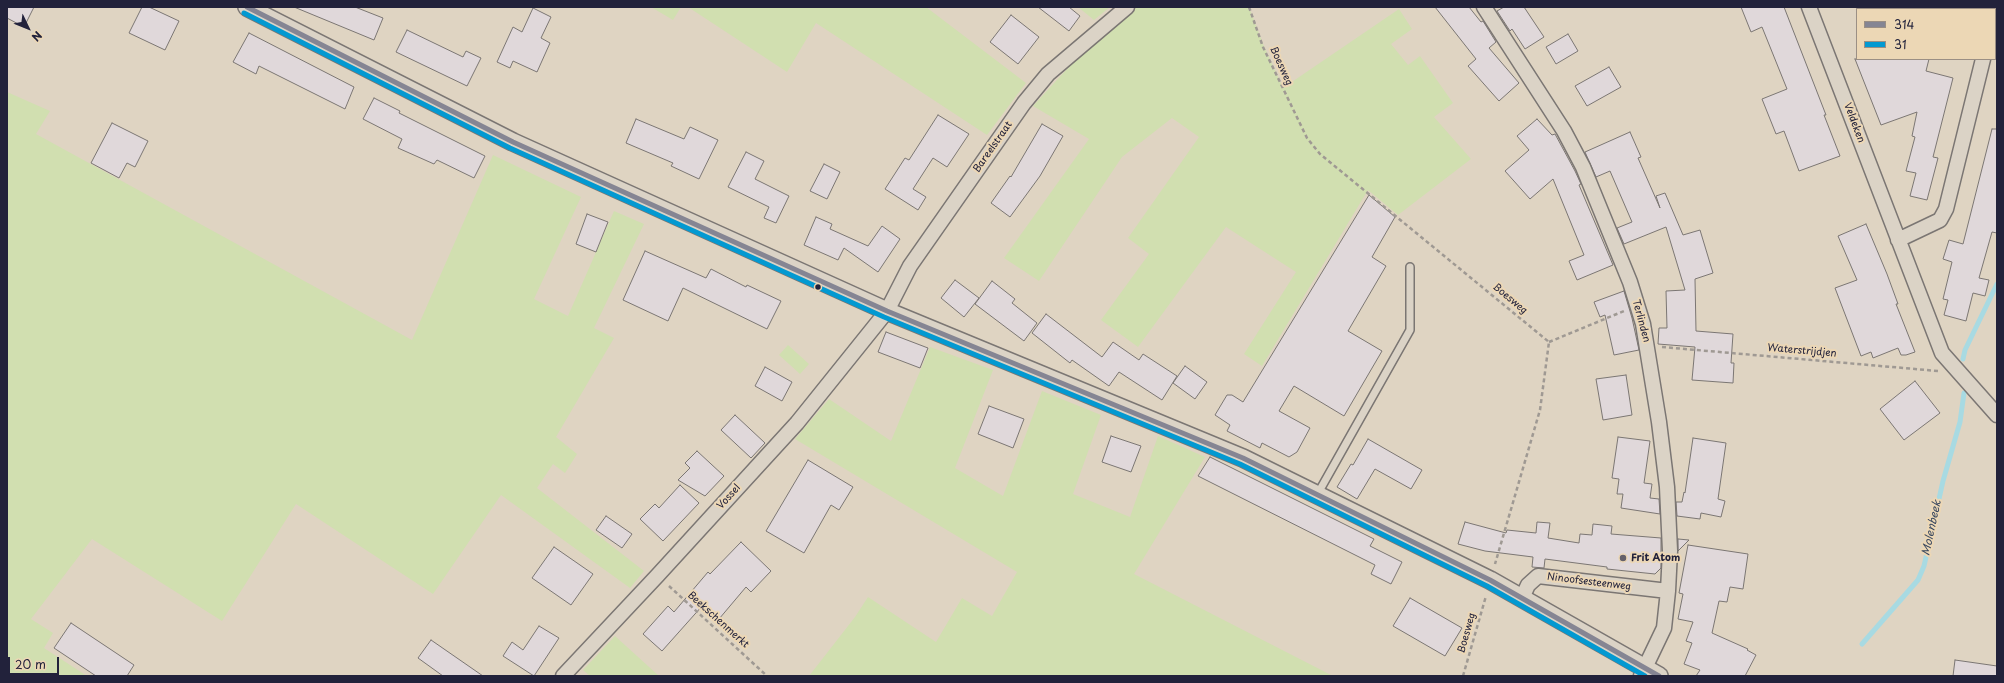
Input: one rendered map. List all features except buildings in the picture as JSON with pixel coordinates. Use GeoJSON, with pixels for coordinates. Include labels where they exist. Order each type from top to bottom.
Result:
{"type":"FeatureCollection","features":[{"type":"Feature","properties":{"kind":"street"},"geometry":{"type":"LineString","coordinates":[[247,7],[513,142],[887,311],[1244,458],[1490,580],[1648,673]]}},
{"type":"Feature","properties":{"kind":"street","name":"Bareelstraat"},"geometry":{"type":"LineString","coordinates":[[887,311],[910,266],[1024,103],[1048,74],[1127,7]]}},
{"type":"Feature","properties":{"kind":"street","name":"Terlinden"},"geometry":{"type":"LineString","coordinates":[[1484,7],[1564,131],[1583,168],[1630,282],[1648,345],[1667,487],[1670,551],[1664,628],[1648,673]]}},
{"type":"Feature","properties":{"kind":"street","name":"Veldeken"},"geometry":{"type":"LineString","coordinates":[[1809,7],[1942,353],[1997,415]]}},
{"type":"Feature","properties":{"kind":"street"},"geometry":{"type":"LineString","coordinates":[[1898,240],[1940,220],[1946,209],[1983,60]]}},
{"type":"Feature","properties":{"kind":"street","name":"Vossel"},"geometry":{"type":"LineString","coordinates":[[563,676],[658,576],[797,423],[887,311]]}},
{"type":"Feature","properties":{"kind":"street","name":"Ninoofsesteenweg"},"geometry":{"type":"LineString","coordinates":[[1522,598],[1528,585],[1538,576],[1668,591]]}},
{"type":"Feature","properties":{"kind":"lane"},"geometry":{"type":"LineString","coordinates":[[1317,495],[1410,330],[1410,268]]}},
{"type":"Feature","properties":{"kind":"path","name":"Boesweg"},"geometry":{"type":"LineString","coordinates":[[1249,7],[1266,53],[1307,138],[1320,154],[1549,342],[1540,410],[1463,676]]}},
{"type":"Feature","properties":{"kind":"path"},"geometry":{"type":"LineString","coordinates":[[1549,342],[1638,306]]}},
{"type":"Feature","properties":{"kind":"path","name":"Waterstrijdjen"},"geometry":{"type":"LineString","coordinates":[[1648,345],[1944,372],[1952,365]]}},
{"type":"Feature","properties":{"kind":"path","name":"Beekschenmerkt"},"geometry":{"type":"LineString","coordinates":[[658,576],[767,676]]}},
{"type":"Feature","properties":{"kind":"green space"},"geometry":{"type":"Polygon","coordinates":[[[651,7],[681,7],[673,20],[651,7]]]}},
{"type":"Feature","properties":{"kind":"green space"},"geometry":{"type":"Polygon","coordinates":[[[688,7],[926,7],[1026,83],[987,135],[816,23],[787,72],[688,7]]]}},
{"type":"Feature","properties":{"kind":"green space"},"geometry":{"type":"Polygon","coordinates":[[[1078,7],[1110,7],[1094,20],[1078,7]]]}},
{"type":"Feature","properties":{"kind":"green space"},"geometry":{"type":"Polygon","coordinates":[[[1135,7],[1249,7],[1263,44],[1283,88],[1399,9],[1412,29],[1391,44],[1408,65],[1420,56],[1453,103],[1434,117],[1471,159],[1398,215],[1368,190],[1262,366],[1244,354],[1296,272],[1226,227],[1138,347],[1101,320],[1149,254],[1128,238],[1199,137],[1172,118],[1122,157],[1039,281],[1004,258],[1089,139],[1033,106],[1078,57],[1135,7]]]}},
{"type":"Feature","properties":{"kind":"green space"},"geometry":{"type":"Polygon","coordinates":[[[7,92],[50,111],[36,134],[412,340],[493,155],[581,197],[534,299],[568,316],[614,211],[644,224],[594,328],[614,338],[556,437],[577,454],[565,473],[553,464],[537,488],[644,571],[630,588],[501,495],[433,594],[296,504],[222,621],[92,539],[31,619],[53,633],[44,648],[87,676],[7,676],[7,92]]]}},
{"type":"Feature","properties":{"kind":"green space"},"geometry":{"type":"Polygon","coordinates":[[[788,345],[809,364],[800,374],[779,355],[788,345]]]}},
{"type":"Feature","properties":{"kind":"green space"},"geometry":{"type":"Polygon","coordinates":[[[930,347],[993,370],[955,468],[1003,496],[1042,391],[1101,415],[1073,494],[1130,517],[1158,436],[1205,457],[1134,574],[1333,676],[809,676],[855,617],[868,597],[936,642],[962,598],[992,616],[1017,572],[795,439],[829,399],[891,441],[930,347]]]}},
{"type":"Feature","properties":{"kind":"green space"},"geometry":{"type":"Polygon","coordinates":[[[615,636],[659,676],[590,676],[583,670],[615,636]]]}},
{"type":"Feature","properties":{"kind":"waterway","name":"Molenbeek"},"geometry":{"type":"LineString","coordinates":[[1963,359],[1965,350],[1997,284]]}},
{"type":"Feature","properties":{"kind":"waterway","name":"Molenbeek"},"geometry":{"type":"LineString","coordinates":[[1862,644],[1918,580],[1924,566],[1943,481],[1960,422],[1964,393]]}},
{"type":"Feature","properties":{"kind":"transit line","name":"314"},"geometry":{"type":"LineString","coordinates":[[247,7],[513,142],[887,311],[1243,458],[1490,580],[1659,676]]}},
{"type":"Feature","properties":{"kind":"transit line","name":"31"},"geometry":{"type":"LineString","coordinates":[[244,13],[510,148],[884,317],[1240,464],[1487,586],[1645,676]]}},
{"type":"Feature","properties":{"kind":"place","name":"Frit Atom"},"geometry":{"type":"Point","coordinates":[1623,558]}}]}
